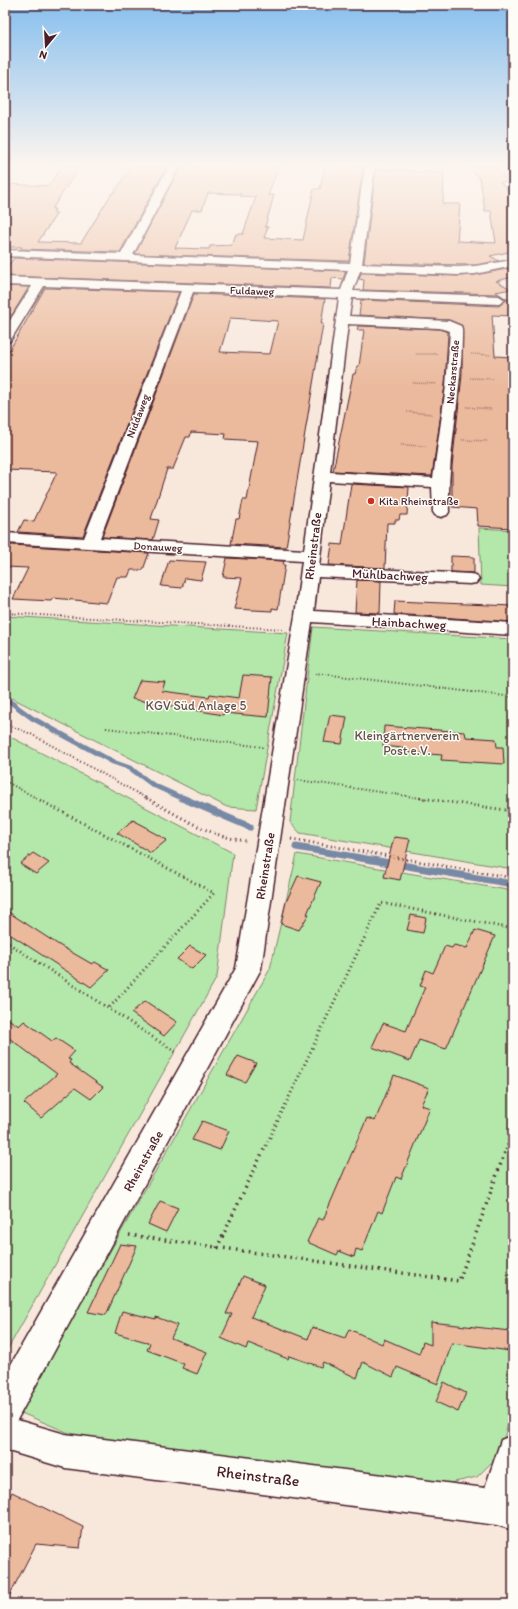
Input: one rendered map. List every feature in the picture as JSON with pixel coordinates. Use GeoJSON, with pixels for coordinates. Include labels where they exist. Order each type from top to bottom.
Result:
{"type":"FeatureCollection","features":[{"type":"Feature","properties":{"kind":"street"},"geometry":{"type":"LineString","coordinates":[[125,258],[134,241]]}},
{"type":"Feature","properties":{"kind":"street","name":"Rheinstraße"},"geometry":{"type":"LineString","coordinates":[[5,1408],[104,1232],[248,969],[303,624],[342,320],[346,295],[357,261],[360,241]]}},
{"type":"Feature","properties":{"kind":"street"},"geometry":{"type":"LineString","coordinates":[[5,253],[464,271],[513,263]]}},
{"type":"Feature","properties":{"kind":"street","name":"Fuldaweg"},"geometry":{"type":"LineString","coordinates":[[5,281],[499,300]]}},
{"type":"Feature","properties":{"kind":"street"},"geometry":{"type":"LineString","coordinates":[[5,338],[40,283]]}},
{"type":"Feature","properties":{"kind":"street","name":"Niddaweg"},"geometry":{"type":"LineString","coordinates":[[90,543],[188,289]]}},
{"type":"Feature","properties":{"kind":"street","name":"Neckarstraße"},"geometry":{"type":"LineString","coordinates":[[342,320],[449,325],[456,329],[457,355],[440,483],[440,512]]}},
{"type":"Feature","properties":{"kind":"street"},"geometry":{"type":"LineString","coordinates":[[322,476],[440,483]]}},
{"type":"Feature","properties":{"kind":"street","name":"Donauweg"},"geometry":{"type":"LineString","coordinates":[[5,538],[90,543],[311,564]]}},
{"type":"Feature","properties":{"kind":"street","name":"Mühlbachweg"},"geometry":{"type":"LineString","coordinates":[[311,564],[470,579]]}},
{"type":"Feature","properties":{"kind":"street","name":"Hainbachweg"},"geometry":{"type":"LineString","coordinates":[[303,624],[513,629]]}},
{"type":"Feature","properties":{"kind":"street","name":"Rheinstraße"},"geometry":{"type":"LineString","coordinates":[[5,1433],[65,1451],[505,1509]]}},
{"type":"Feature","properties":{"kind":"street"},"geometry":{"type":"LineString","coordinates":[[505,1509],[513,1452]]}},
{"type":"Feature","properties":{"kind":"path"},"geometry":{"type":"LineString","coordinates":[[413,382],[494,379]]}},
{"type":"Feature","properties":{"kind":"path"},"geometry":{"type":"LineString","coordinates":[[408,412],[491,409]]}},
{"type":"Feature","properties":{"kind":"path"},"geometry":{"type":"LineString","coordinates":[[401,445],[488,441]]}},
{"type":"Feature","properties":{"kind":"path"},"geometry":{"type":"LineString","coordinates":[[5,613],[303,624]]}},
{"type":"Feature","properties":{"kind":"path"},"geometry":{"type":"LineString","coordinates":[[295,671],[513,697]]}},
{"type":"Feature","properties":{"kind":"path"},"geometry":{"type":"LineString","coordinates":[[5,724],[31,734],[217,835],[234,840],[248,841],[270,838],[299,840],[513,878]]}},
{"type":"Feature","properties":{"kind":"path"},"geometry":{"type":"LineString","coordinates":[[106,728],[283,749]]}},
{"type":"Feature","properties":{"kind":"path"},"geometry":{"type":"LineString","coordinates":[[279,777],[513,811]]}},
{"type":"Feature","properties":{"kind":"path"},"geometry":{"type":"LineString","coordinates":[[5,781],[214,893],[109,1008]]}},
{"type":"Feature","properties":{"kind":"path"},"geometry":{"type":"LineString","coordinates":[[217,1248],[381,903],[513,929]]}},
{"type":"Feature","properties":{"kind":"path"},"geometry":{"type":"LineString","coordinates":[[5,942],[195,1065]]}},
{"type":"Feature","properties":{"kind":"path"},"geometry":{"type":"LineString","coordinates":[[104,1232],[459,1281],[513,1130]]}},
{"type":"Feature","properties":{"kind":"green space"},"geometry":{"type":"Polygon","coordinates":[[[479,528],[513,530],[513,587],[481,585],[479,528]]]}},
{"type":"Feature","properties":{"kind":"green space","name":"KGV Süd Anlage 5"},"geometry":{"type":"Polygon","coordinates":[[[5,616],[288,633],[256,809],[227,807],[8,696],[5,683],[5,616]]]}},
{"type":"Feature","properties":{"kind":"green space","name":"Kleingärtnerverein Post e.V."},"geometry":{"type":"Polygon","coordinates":[[[313,627],[513,639],[513,869],[300,833],[290,822],[313,627]]]}},
{"type":"Feature","properties":{"kind":"green space"},"geometry":{"type":"Polygon","coordinates":[[[5,734],[233,853],[217,977],[5,1354],[5,734]]]}},
{"type":"Feature","properties":{"kind":"green space"},"geometry":{"type":"Polygon","coordinates":[[[297,854],[513,891],[513,1408],[499,1455],[477,1477],[446,1484],[88,1441],[19,1412],[270,969],[297,854]]]}},
{"type":"Feature","properties":{"kind":"building"},"geometry":{"type":"Polygon","coordinates":[[[5,241],[81,243],[82,241],[126,241],[120,252],[21,249],[22,247],[5,247],[5,241]]]}},
{"type":"Feature","properties":{"kind":"building"},"geometry":{"type":"Polygon","coordinates":[[[142,241],[178,241],[175,248],[209,249],[210,246],[232,245],[233,241],[352,241],[349,261],[135,254],[142,241]]]}},
{"type":"Feature","properties":{"kind":"building"},"geometry":{"type":"Polygon","coordinates":[[[367,241],[459,241],[496,243],[496,241],[513,241],[513,251],[490,256],[499,261],[475,265],[364,263],[367,241]]]}},
{"type":"Feature","properties":{"kind":"building"},"geometry":{"type":"Polygon","coordinates":[[[14,258],[346,271],[343,279],[332,278],[331,288],[5,276],[5,270],[14,258]]]}},
{"type":"Feature","properties":{"kind":"building"},"geometry":{"type":"Polygon","coordinates":[[[512,268],[513,277],[496,281],[511,289],[496,292],[513,303],[513,316],[492,315],[495,356],[511,357],[513,359],[513,528],[478,526],[477,509],[452,507],[452,466],[462,375],[462,326],[449,320],[359,315],[361,300],[499,306],[506,300],[499,294],[363,290],[364,280],[359,279],[361,273],[458,276],[475,275],[512,268]]]}},
{"type":"Feature","properties":{"kind":"building"},"geometry":{"type":"Polygon","coordinates":[[[5,286],[29,287],[12,315],[5,314],[5,286]]]}},
{"type":"Feature","properties":{"kind":"building"},"geometry":{"type":"Polygon","coordinates":[[[45,288],[179,292],[83,536],[18,532],[24,520],[34,521],[57,472],[5,470],[5,358],[45,288]]]}},
{"type":"Feature","properties":{"kind":"building"},"geometry":{"type":"Polygon","coordinates":[[[194,294],[325,299],[321,324],[323,324],[286,547],[231,544],[236,519],[239,519],[243,500],[247,500],[258,441],[225,439],[226,434],[191,432],[190,437],[186,437],[173,469],[167,469],[151,519],[159,520],[153,540],[102,537],[194,294]],[[230,318],[220,352],[270,354],[278,321],[230,318]]]}},
{"type":"Feature","properties":{"kind":"building"},"geometry":{"type":"Polygon","coordinates":[[[358,326],[439,329],[448,332],[445,386],[432,476],[333,471],[353,374],[355,374],[357,366],[359,366],[364,330],[357,330],[358,326]]]}},
{"type":"Feature","properties":{"kind":"building"},"geometry":{"type":"Polygon","coordinates":[[[351,484],[409,487],[407,515],[400,515],[399,520],[395,520],[395,523],[387,523],[385,568],[329,565],[332,544],[342,545],[351,484]]]}},
{"type":"Feature","properties":{"kind":"building"},"geometry":{"type":"Polygon","coordinates":[[[11,545],[149,553],[143,570],[131,570],[128,577],[117,577],[107,603],[53,598],[51,601],[13,599],[28,568],[5,567],[5,558],[11,545]]]}},
{"type":"Feature","properties":{"kind":"building"},"geometry":{"type":"Polygon","coordinates":[[[451,556],[474,557],[474,573],[451,572],[451,556]]]}},
{"type":"Feature","properties":{"kind":"building"},"geometry":{"type":"Polygon","coordinates":[[[227,558],[284,561],[283,565],[285,565],[278,609],[272,608],[272,611],[234,609],[242,578],[223,577],[227,558]]]}},
{"type":"Feature","properties":{"kind":"building"},"geometry":{"type":"Polygon","coordinates":[[[169,560],[206,562],[201,580],[185,578],[182,588],[161,586],[169,560]]]}},
{"type":"Feature","properties":{"kind":"building"},"geometry":{"type":"Polygon","coordinates":[[[357,580],[381,581],[380,613],[355,612],[357,580]]]}},
{"type":"Feature","properties":{"kind":"building"},"geometry":{"type":"Polygon","coordinates":[[[395,601],[513,606],[513,622],[394,614],[395,601]]]}},
{"type":"Feature","properties":{"kind":"building"},"geometry":{"type":"Polygon","coordinates":[[[243,675],[272,677],[268,717],[224,713],[223,715],[132,699],[140,680],[165,682],[162,691],[209,697],[210,694],[239,698],[243,675]]]}},
{"type":"Feature","properties":{"kind":"building"},"geometry":{"type":"Polygon","coordinates":[[[330,715],[347,717],[342,744],[324,742],[330,715]]]}},
{"type":"Feature","properties":{"kind":"building"},"geometry":{"type":"Polygon","coordinates":[[[384,726],[465,732],[466,737],[496,739],[497,747],[503,747],[504,764],[441,760],[442,755],[403,752],[403,748],[383,746],[384,726]]]}},
{"type":"Feature","properties":{"kind":"building"},"geometry":{"type":"Polygon","coordinates":[[[133,820],[167,840],[151,853],[117,833],[133,820]]]}},
{"type":"Feature","properties":{"kind":"building"},"geometry":{"type":"Polygon","coordinates":[[[394,837],[410,839],[400,880],[384,877],[394,837]]]}},
{"type":"Feature","properties":{"kind":"building"},"geometry":{"type":"Polygon","coordinates":[[[33,853],[49,863],[36,874],[20,864],[33,853]]]}},
{"type":"Feature","properties":{"kind":"building"},"geometry":{"type":"Polygon","coordinates":[[[298,876],[321,882],[307,914],[309,914],[299,930],[281,924],[286,902],[298,876]]]}},
{"type":"Feature","properties":{"kind":"building"},"geometry":{"type":"Polygon","coordinates":[[[5,910],[59,945],[92,964],[95,962],[109,970],[91,987],[5,931],[5,910]]]}},
{"type":"Feature","properties":{"kind":"building"},"geometry":{"type":"Polygon","coordinates":[[[411,915],[426,918],[423,933],[407,930],[411,915]]]}},
{"type":"Feature","properties":{"kind":"building"},"geometry":{"type":"Polygon","coordinates":[[[475,930],[495,936],[446,1049],[419,1040],[410,1061],[372,1047],[383,1023],[406,1031],[425,987],[420,986],[426,970],[433,973],[445,946],[452,948],[454,945],[467,948],[475,930]]]}},
{"type":"Feature","properties":{"kind":"building"},"geometry":{"type":"Polygon","coordinates":[[[190,946],[206,955],[192,969],[177,959],[190,946]]]}},
{"type":"Feature","properties":{"kind":"building"},"geometry":{"type":"Polygon","coordinates":[[[145,1001],[177,1022],[164,1036],[131,1013],[145,1001]]]}},
{"type":"Feature","properties":{"kind":"building"},"geometry":{"type":"Polygon","coordinates":[[[5,1017],[19,1026],[24,1021],[52,1041],[56,1038],[75,1051],[68,1059],[71,1060],[69,1063],[103,1087],[91,1099],[75,1088],[41,1118],[24,1103],[57,1074],[5,1035],[5,1017]]]}},
{"type":"Feature","properties":{"kind":"building"},"geometry":{"type":"Polygon","coordinates":[[[238,1056],[256,1063],[245,1082],[227,1075],[238,1056]]]}},
{"type":"Feature","properties":{"kind":"building"},"geometry":{"type":"Polygon","coordinates":[[[394,1075],[429,1088],[421,1105],[430,1108],[401,1179],[396,1177],[382,1213],[378,1211],[362,1251],[356,1249],[354,1257],[339,1251],[337,1255],[307,1242],[318,1218],[323,1220],[367,1118],[375,1121],[394,1075]]]}},
{"type":"Feature","properties":{"kind":"building"},"geometry":{"type":"Polygon","coordinates":[[[202,1121],[229,1131],[220,1150],[192,1140],[202,1121]]]}},
{"type":"Feature","properties":{"kind":"building"},"geometry":{"type":"Polygon","coordinates":[[[160,1201],[178,1208],[166,1232],[148,1224],[160,1201]]]}},
{"type":"Feature","properties":{"kind":"building"},"geometry":{"type":"Polygon","coordinates":[[[120,1244],[137,1246],[106,1315],[88,1312],[120,1244]]]}},
{"type":"Feature","properties":{"kind":"building"},"geometry":{"type":"Polygon","coordinates":[[[243,1276],[265,1285],[251,1317],[308,1339],[312,1327],[345,1338],[349,1329],[382,1344],[384,1339],[419,1354],[423,1342],[431,1345],[431,1322],[510,1331],[510,1351],[452,1343],[438,1384],[397,1367],[393,1377],[363,1362],[357,1378],[323,1362],[321,1367],[289,1356],[288,1359],[248,1343],[246,1349],[221,1338],[232,1314],[226,1314],[243,1276]]]}},
{"type":"Feature","properties":{"kind":"building"},"geometry":{"type":"Polygon","coordinates":[[[122,1311],[156,1319],[156,1317],[177,1325],[171,1338],[207,1352],[197,1374],[182,1368],[184,1364],[147,1350],[150,1343],[115,1333],[122,1311]]]}},
{"type":"Feature","properties":{"kind":"building"},"geometry":{"type":"Polygon","coordinates":[[[444,1382],[466,1393],[458,1412],[436,1402],[444,1382]]]}},
{"type":"Feature","properties":{"kind":"building"},"geometry":{"type":"Polygon","coordinates":[[[12,1492],[83,1527],[80,1548],[36,1544],[5,1604],[5,1505],[12,1492]]]}},
{"type":"Feature","properties":{"kind":"waterway"},"geometry":{"type":"LineString","coordinates":[[5,698],[32,718],[113,762],[130,768],[153,785],[184,799]]}},
{"type":"Feature","properties":{"kind":"waterway"},"geometry":{"type":"LineString","coordinates":[[182,798],[250,827]]}},
{"type":"Feature","properties":{"kind":"waterway"},"geometry":{"type":"LineString","coordinates":[[296,847],[513,884]]}},
{"type":"Feature","properties":{"kind":"place","name":"Kita Rheinstraße"},"geometry":{"type":"Point","coordinates":[371,501]}}]}
